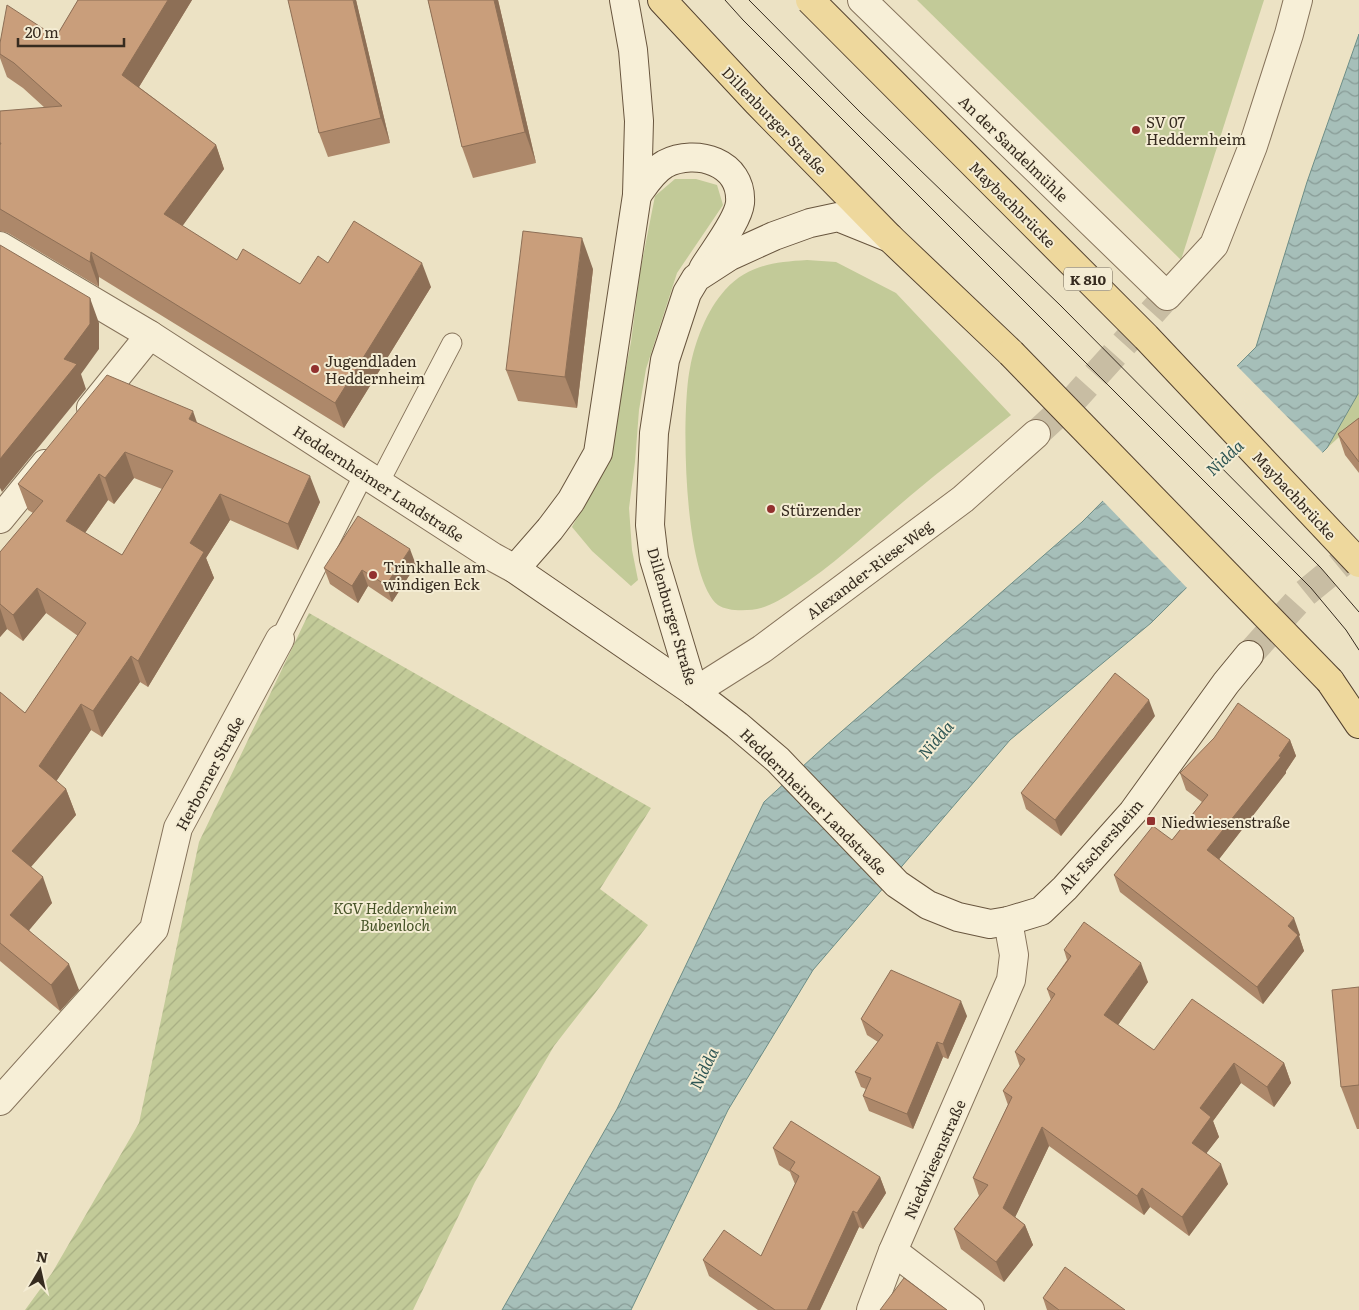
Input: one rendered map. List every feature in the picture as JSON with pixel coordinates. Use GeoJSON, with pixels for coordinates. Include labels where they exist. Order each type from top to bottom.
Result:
{"type":"FeatureCollection","features":[{"type":"Feature","properties":{"kind":"main road","name":"Dillenburger Straße"},"geometry":{"type":"LineString","coordinates":[[662,0],[756,102],[890,238],[1011,353],[1330,682],[1359,724]]}},
{"type":"Feature","properties":{"kind":"main road","name":"Maybachbrücke"},"geometry":{"type":"LineString","coordinates":[[810,0],[1146,337],[1359,563]]}},
{"type":"Feature","properties":{"kind":"street"},"geometry":{"type":"LineString","coordinates":[[515,568],[550,529],[571,501],[598,454],[637,195],[639,121],[633,50],[624,0]]}},
{"type":"Feature","properties":{"kind":"street","name":"An der Sandelmühle"},"geometry":{"type":"LineString","coordinates":[[862,0],[1167,296],[1214,245],[1253,146],[1298,0]]}},
{"type":"Feature","properties":{"kind":"street"},"geometry":{"type":"LineString","coordinates":[[637,195],[651,176],[665,165],[690,157],[715,161],[732,175],[739,190],[740,203],[735,222],[696,278]]}},
{"type":"Feature","properties":{"kind":"street","name":"Dillenburger Straße"},"geometry":{"type":"LineString","coordinates":[[694,692],[654,560],[650,525],[654,433],[665,360],[686,293],[696,278],[730,256],[774,236],[810,223],[838,217],[890,238]]}},
{"type":"Feature","properties":{"kind":"street","name":"Heddernheimer Landstraße"},"geometry":{"type":"LineString","coordinates":[[0,246],[150,335],[493,557],[515,568],[694,692],[778,760],[897,884]]}},
{"type":"Feature","properties":{"kind":"street"},"geometry":{"type":"LineString","coordinates":[[0,519],[150,335]]}},
{"type":"Feature","properties":{"kind":"street","name":"Alexander-Riese-Weg"},"geometry":{"type":"LineString","coordinates":[[694,692],[762,649],[964,499],[1036,434]]}},
{"type":"Feature","properties":{"kind":"street","name":"Herborner Straße"},"geometry":{"type":"LineString","coordinates":[[0,1100],[154,929],[178,828],[280,639]]}},
{"type":"Feature","properties":{"kind":"street","name":"Alt-Eschersheim"},"geometry":{"type":"LineString","coordinates":[[897,884],[928,904],[958,916],[990,924],[1008,921],[1041,910],[1086,865],[1132,812],[1249,655]]}},
{"type":"Feature","properties":{"kind":"street","name":"Niedwiesenstraße"},"geometry":{"type":"LineString","coordinates":[[871,1310],[893,1251],[985,1042],[1010,980],[1014,955],[1008,921]]}},
{"type":"Feature","properties":{"kind":"street"},"geometry":{"type":"LineString","coordinates":[[893,1251],[970,1310]]}},
{"type":"Feature","properties":{"kind":"lane","name":"Herborner Straße"},"geometry":{"type":"LineString","coordinates":[[280,639],[371,478],[452,343]]}},
{"type":"Feature","properties":{"kind":"green space","name":"SV 07 Heddernheim"},"geometry":{"type":"Polygon","coordinates":[[[917,0],[1264,0],[1181,260],[917,0]]]}},
{"type":"Feature","properties":{"kind":"green space"},"geometry":{"type":"Polygon","coordinates":[[[675,179],[696,179],[717,185],[723,205],[677,273],[646,369],[639,410],[629,508],[632,550],[638,580],[631,586],[592,551],[572,527],[608,460],[631,342],[640,272],[655,196],[675,179]]]}},
{"type":"Feature","properties":{"kind":"green space"},"geometry":{"type":"Polygon","coordinates":[[[807,260],[836,262],[896,293],[1011,415],[922,486],[840,557],[810,580],[783,598],[765,607],[745,610],[727,609],[718,605],[706,589],[691,529],[686,455],[686,419],[687,389],[692,358],[707,316],[725,290],[734,282],[743,275],[762,266],[807,260]]]}},
{"type":"Feature","properties":{"kind":"green space"},"geometry":{"type":"Polygon","coordinates":[[[1359,391],[1359,419],[1327,448],[1358,394],[1359,391]]]}},
{"type":"Feature","properties":{"kind":"green space","name":"KGV Heddernheim Bubenloch"},"geometry":{"type":"Polygon","coordinates":[[[309,613],[651,808],[600,889],[648,925],[554,1046],[475,1182],[413,1310],[25,1310],[52,1273],[139,1123],[199,842],[309,613]]]}},
{"type":"Feature","properties":{"kind":"water","name":"Nidda"},"geometry":{"type":"Polygon","coordinates":[[[1359,34],[1358,394],[1327,448],[1151,623],[1010,740],[813,970],[728,1110],[631,1310],[502,1310],[617,1109],[764,802],[826,745],[1082,522],[1256,347],[1307,182],[1359,34]]]}},
{"type":"Feature","properties":{"kind":"pier"},"geometry":{"type":"Polygon","coordinates":[[[1235,364],[1324,454],[1188,589],[1101,499],[1235,364]]]}},
{"type":"Feature","properties":{"kind":"building"},"geometry":{"type":"Polygon","coordinates":[[[78,0],[168,0],[122,75],[216,145],[164,214],[237,260],[243,249],[300,284],[318,256],[328,263],[354,221],[422,263],[335,403],[91,252],[90,262],[0,209],[0,111],[62,106],[14,63],[0,54],[0,43],[7,5],[56,37],[78,0]]]}},
{"type":"Feature","properties":{"kind":"building"},"geometry":{"type":"Polygon","coordinates":[[[288,0],[353,0],[381,118],[319,133],[288,0]]]}},
{"type":"Feature","properties":{"kind":"building"},"geometry":{"type":"Polygon","coordinates":[[[428,0],[494,0],[525,132],[462,147],[428,0]]]}},
{"type":"Feature","properties":{"kind":"building"},"geometry":{"type":"Polygon","coordinates":[[[523,231],[582,238],[565,377],[506,370],[523,231]]]}},
{"type":"Feature","properties":{"kind":"building"},"geometry":{"type":"Polygon","coordinates":[[[0,245],[90,298],[90,324],[64,359],[77,364],[0,459],[0,245]]]}},
{"type":"Feature","properties":{"kind":"building"},"geometry":{"type":"Polygon","coordinates":[[[107,375],[193,411],[189,419],[310,476],[288,524],[220,494],[190,543],[204,552],[138,661],[131,656],[93,711],[81,704],[39,766],[66,789],[12,851],[43,877],[10,915],[69,964],[51,985],[0,943],[0,692],[25,713],[86,623],[37,588],[13,615],[0,604],[0,552],[43,501],[18,484],[107,375]],[[125,452],[105,478],[99,474],[66,521],[122,555],[173,471],[125,452]]]}},
{"type":"Feature","properties":{"kind":"building"},"geometry":{"type":"Polygon","coordinates":[[[1359,418],[1359,462],[1338,434],[1359,418]]]}},
{"type":"Feature","properties":{"kind":"building"},"geometry":{"type":"Polygon","coordinates":[[[358,516],[410,549],[386,585],[362,570],[352,586],[324,568],[358,516]]]}},
{"type":"Feature","properties":{"kind":"building"},"geometry":{"type":"Polygon","coordinates":[[[1115,673],[1149,700],[1055,820],[1021,793],[1115,673]]]}},
{"type":"Feature","properties":{"kind":"building"},"geometry":{"type":"Polygon","coordinates":[[[1238,703],[1290,740],[1279,756],[1281,757],[1207,850],[1294,918],[1288,926],[1298,935],[1257,987],[1114,875],[1153,826],[1172,840],[1208,795],[1180,773],[1214,738],[1238,703]]]}},
{"type":"Feature","properties":{"kind":"building"},"geometry":{"type":"Polygon","coordinates":[[[1084,922],[1141,963],[1104,1015],[1154,1050],[1192,999],[1284,1063],[1267,1087],[1234,1063],[1200,1108],[1211,1117],[1192,1143],[1221,1164],[1182,1217],[1142,1188],[1137,1196],[1042,1127],[1003,1208],[1025,1225],[996,1262],[954,1229],[988,1185],[973,1178],[1012,1097],[1003,1091],[1025,1059],[1015,1052],[1055,994],[1047,989],[1071,956],[1064,950],[1084,922]]]}},
{"type":"Feature","properties":{"kind":"building"},"geometry":{"type":"Polygon","coordinates":[[[891,970],[961,1001],[943,1044],[937,1042],[907,1114],[863,1096],[871,1078],[855,1072],[883,1035],[861,1019],[891,970]]]}},
{"type":"Feature","properties":{"kind":"building"},"geometry":{"type":"Polygon","coordinates":[[[1359,987],[1359,1085],[1341,1087],[1332,990],[1359,987]]]}},
{"type":"Feature","properties":{"kind":"building"},"geometry":{"type":"Polygon","coordinates":[[[791,1121],[880,1177],[857,1213],[853,1211],[807,1310],[775,1310],[703,1260],[724,1230],[761,1256],[799,1176],[790,1170],[795,1162],[773,1148],[791,1121]]]}},
{"type":"Feature","properties":{"kind":"building"},"geometry":{"type":"Polygon","coordinates":[[[1065,1267],[1125,1310],[1059,1310],[1043,1298],[1065,1267]]]}},
{"type":"Feature","properties":{"kind":"building"},"geometry":{"type":"Polygon","coordinates":[[[904,1278],[947,1310],[880,1310],[904,1278]]]}},
{"type":"Feature","properties":{"kind":"tunnel"},"geometry":{"type":"LineString","coordinates":[[1036,434],[1076,397],[1167,296]]}},
{"type":"Feature","properties":{"kind":"tunnel"},"geometry":{"type":"LineString","coordinates":[[1249,655],[1304,594],[1359,549]]}},
{"type":"Feature","properties":{"kind":"tram line"},"geometry":{"type":"LineString","coordinates":[[725,0],[1311,588],[1346,630],[1359,650]]}},
{"type":"Feature","properties":{"kind":"tram line"},"geometry":{"type":"LineString","coordinates":[[749,0],[861,113],[1060,305],[1321,568],[1359,612]]}},
{"type":"Feature","properties":{"kind":"place","name":"SV 07 Heddernheim"},"geometry":{"type":"Point","coordinates":[1136,130]}},
{"type":"Feature","properties":{"kind":"place","name":"Jugendladen Heddernheim"},"geometry":{"type":"Point","coordinates":[315,369]}},
{"type":"Feature","properties":{"kind":"place","name":"Stürzender"},"geometry":{"type":"Point","coordinates":[771,509]}},
{"type":"Feature","properties":{"kind":"place","name":"Trinkhalle am windigen Eck"},"geometry":{"type":"Point","coordinates":[373,575]}},
{"type":"Feature","properties":{"kind":"place","name":"Niedwiesenstraße"},"geometry":{"type":"Point","coordinates":[1151,821]}}]}
